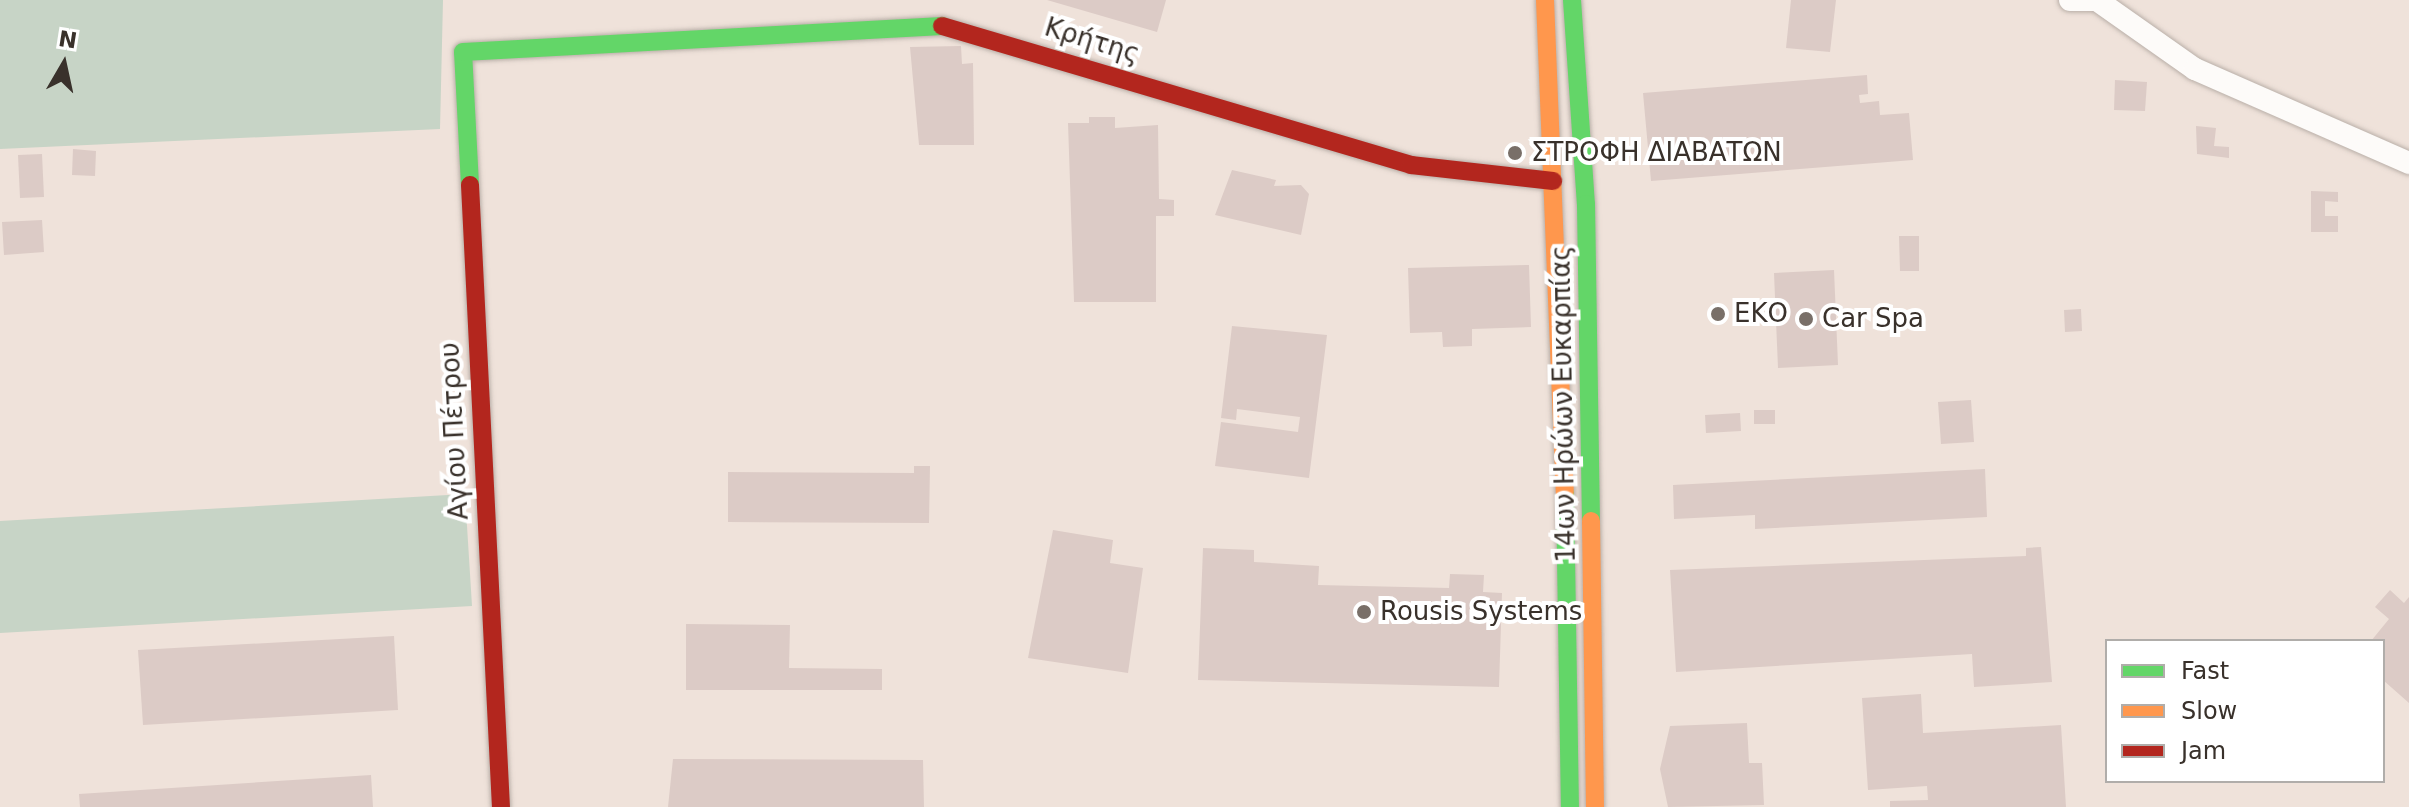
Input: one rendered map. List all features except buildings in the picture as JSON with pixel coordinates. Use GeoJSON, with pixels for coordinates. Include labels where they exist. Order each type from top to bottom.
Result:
{"type":"FeatureCollection","features":[{"type":"Feature","properties":{"kind":"street","name":"14ων Ηρώων Ευκαρπίας"},"geometry":{"type":"LineString","coordinates":[[1545,0],[1570,807]]}},
{"type":"Feature","properties":{"kind":"street","name":"14ων Ηρώων Ευκαρπίας"},"geometry":{"type":"LineString","coordinates":[[1572,0],[1586,204],[1595,807]]}},
{"type":"Feature","properties":{"kind":"street"},"geometry":{"type":"LineString","coordinates":[[2070,0],[2101,1],[2195,69],[2409,163]]}},
{"type":"Feature","properties":{"kind":"street","name":"Κρήτης"},"geometry":{"type":"LineString","coordinates":[[463,52],[809,39],[934,24],[1411,165],[1553,181]]}},
{"type":"Feature","properties":{"kind":"street","name":"Αγίου Πέτρου"},"geometry":{"type":"LineString","coordinates":[[463,52],[501,807]]}},
{"type":"Feature","properties":{"kind":"green space"},"geometry":{"type":"Polygon","coordinates":[[[0,0],[443,0],[440,129],[0,149],[0,0]]]}},
{"type":"Feature","properties":{"kind":"green space"},"geometry":{"type":"Polygon","coordinates":[[[465,494],[472,606],[0,633],[0,521],[465,494]]]}},
{"type":"Feature","properties":{"kind":"traffic: fast"},"geometry":{"type":"LineString","coordinates":[[1572,0],[1586,204],[1591,521]]}},
{"type":"Feature","properties":{"kind":"traffic: fast"},"geometry":{"type":"LineString","coordinates":[[470,185],[463,52],[942,26]]}},
{"type":"Feature","properties":{"kind":"traffic: fast"},"geometry":{"type":"LineString","coordinates":[[1565,493],[1570,807]]}},
{"type":"Feature","properties":{"kind":"traffic: slow"},"geometry":{"type":"LineString","coordinates":[[1545,0],[1565,493]]}},
{"type":"Feature","properties":{"kind":"traffic: slow"},"geometry":{"type":"LineString","coordinates":[[1591,521],[1595,807]]}},
{"type":"Feature","properties":{"kind":"traffic: jam"},"geometry":{"type":"LineString","coordinates":[[942,26],[1411,165],[1553,181]]}},
{"type":"Feature","properties":{"kind":"traffic: jam"},"geometry":{"type":"LineString","coordinates":[[470,185],[501,807]]}},
{"type":"Feature","properties":{"kind":"place","name":"ΣΤΡΟΦΗ ΔΙΑΒΑΤΩΝ"},"geometry":{"type":"Point","coordinates":[1515,153]}},
{"type":"Feature","properties":{"kind":"place","name":"ΕΚΟ"},"geometry":{"type":"Point","coordinates":[1718,314]}},
{"type":"Feature","properties":{"kind":"place","name":"Car Spa"},"geometry":{"type":"Point","coordinates":[1806,319]}},
{"type":"Feature","properties":{"kind":"place","name":"Rousis Systems"},"geometry":{"type":"Point","coordinates":[1364,612]}}]}
